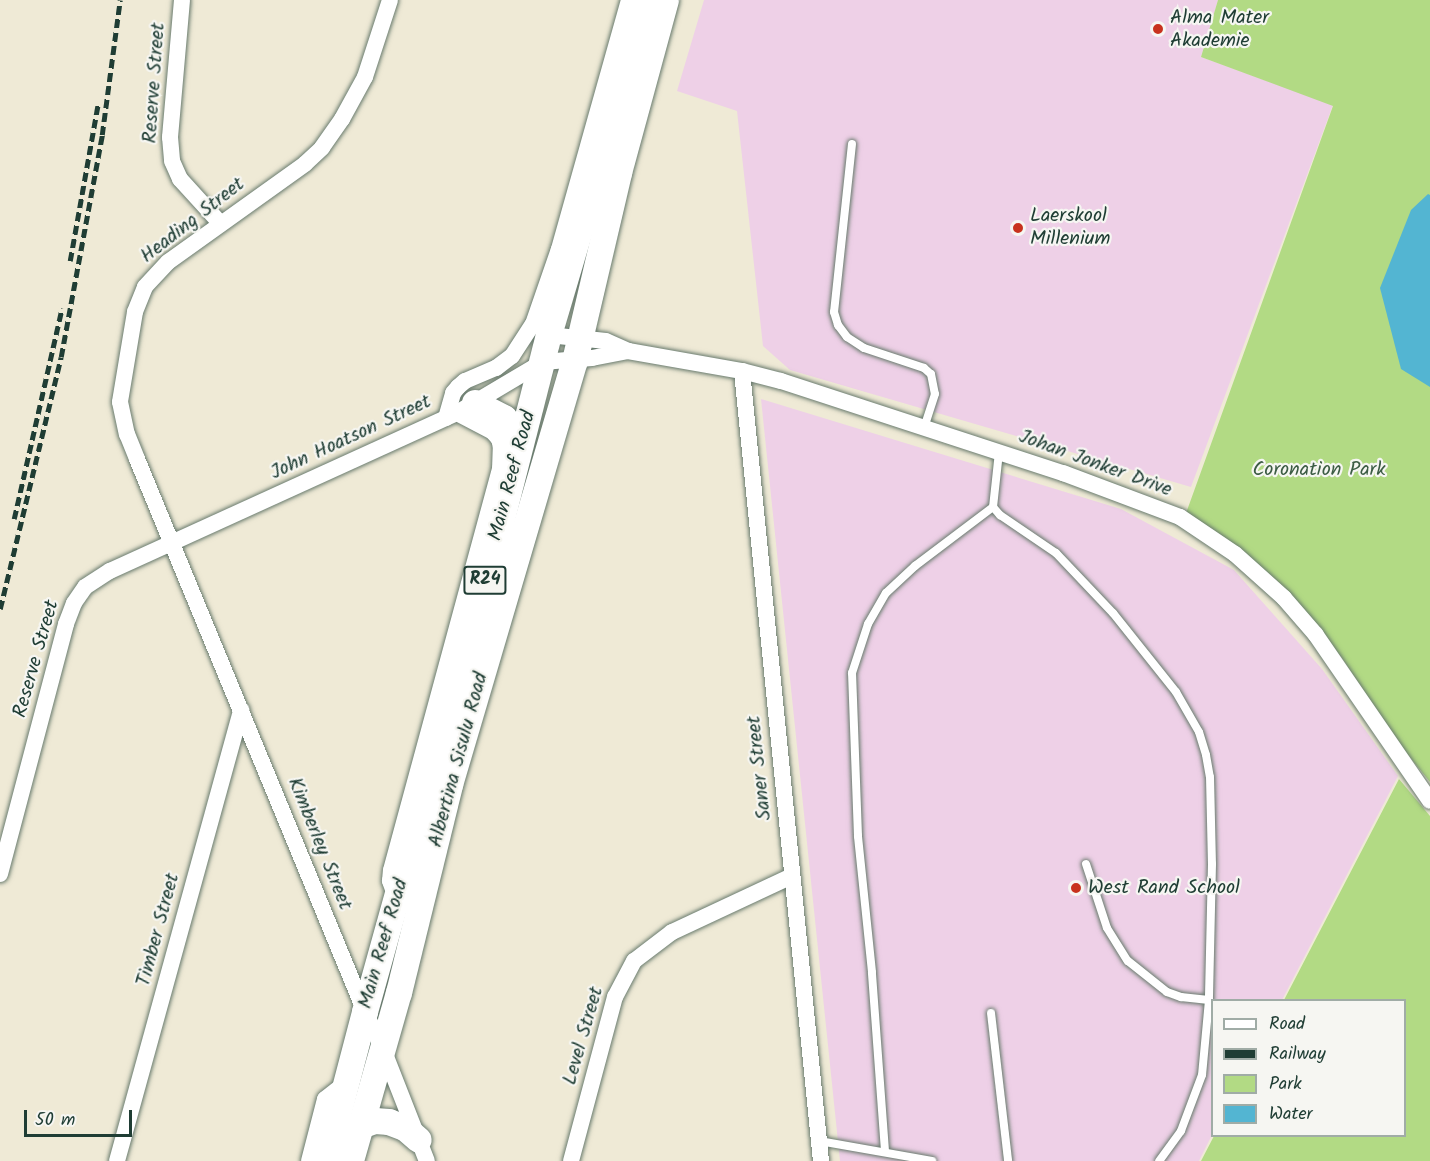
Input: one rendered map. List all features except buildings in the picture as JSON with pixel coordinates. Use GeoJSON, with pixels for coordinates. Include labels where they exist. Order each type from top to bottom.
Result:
{"type":"FeatureCollection","features":[{"type":"Feature","properties":{"kind":"main road","name":"Main Reef Road"},"geometry":{"type":"LineString","coordinates":[[326,1161],[365,1012],[500,527],[549,335],[648,0]]}},
{"type":"Feature","properties":{"kind":"main road","name":"R24"},"geometry":{"type":"LineString","coordinates":[[578,349],[619,173],[666,0]]}},
{"type":"Feature","properties":{"kind":"main road","name":"Albertina Sisulu Road"},"geometry":{"type":"LineString","coordinates":[[351,1161],[383,1049],[453,774],[578,349]]}},
{"type":"Feature","properties":{"kind":"main road"},"geometry":{"type":"LineString","coordinates":[[459,412],[504,418],[514,432],[518,450]]}},
{"type":"Feature","properties":{"kind":"main road"},"geometry":{"type":"LineString","coordinates":[[361,1126],[375,1121],[389,1122],[405,1128],[423,1151]]}},
{"type":"Feature","properties":{"kind":"street","name":"Reserve Street"},"geometry":{"type":"LineString","coordinates":[[182,0],[170,137],[172,161],[180,179],[220,223]]}},
{"type":"Feature","properties":{"kind":"street","name":"Heading Street"},"geometry":{"type":"LineString","coordinates":[[172,543],[127,434],[120,402],[135,312],[145,287],[168,262],[305,164],[331,136],[365,77],[390,0]]}},
{"type":"Feature","properties":{"kind":"street"},"geometry":{"type":"LineString","coordinates":[[397,898],[391,885],[391,870],[500,470],[499,439],[493,432],[459,412],[453,393],[465,381],[496,368],[512,356],[521,347],[533,324],[559,249],[628,0]]}},
{"type":"Feature","properties":{"kind":"street","name":"Johan Jonker Drive"},"geometry":{"type":"LineString","coordinates":[[549,335],[578,349],[628,351],[742,371],[999,452],[1124,494],[1180,517],[1209,535],[1257,571],[1284,597],[1316,635],[1430,801]]}},
{"type":"Feature","properties":{"kind":"street","name":"Johan Jonker Drive"},"geometry":{"type":"LineString","coordinates":[[543,363],[606,341],[628,351]]}},
{"type":"Feature","properties":{"kind":"street","name":"John Hoatson Street"},"geometry":{"type":"LineString","coordinates":[[172,543],[459,412],[543,363]]}},
{"type":"Feature","properties":{"kind":"street","name":"Saner Street"},"geometry":{"type":"LineString","coordinates":[[742,371],[821,1161]]}},
{"type":"Feature","properties":{"kind":"street","name":"Reserve Street"},"geometry":{"type":"LineString","coordinates":[[0,874],[74,603],[80,592],[93,580],[172,543]]}},
{"type":"Feature","properties":{"kind":"street","name":"Kimberley Street"},"geometry":{"type":"LineString","coordinates":[[172,543],[365,1012],[383,1049],[423,1151]]}},
{"type":"Feature","properties":{"kind":"street","name":"Timber Street"},"geometry":{"type":"LineString","coordinates":[[117,1161],[241,710]]}},
{"type":"Feature","properties":{"kind":"street","name":"Level Street"},"geometry":{"type":"LineString","coordinates":[[571,1161],[615,997],[634,961],[672,932],[792,876]]}},
{"type":"Feature","properties":{"kind":"street"},"geometry":{"type":"LineString","coordinates":[[309,1161],[325,1100],[348,1081]]}},
{"type":"Feature","properties":{"kind":"lane"},"geometry":{"type":"LineString","coordinates":[[852,144],[834,312],[838,325],[847,337],[864,348],[924,368],[931,374],[935,394],[924,428]]}},
{"type":"Feature","properties":{"kind":"lane"},"geometry":{"type":"LineString","coordinates":[[885,1151],[872,972],[858,836],[852,673],[868,624],[886,593],[923,559],[993,507],[999,452]]}},
{"type":"Feature","properties":{"kind":"lane"},"geometry":{"type":"LineString","coordinates":[[993,507],[1000,515],[1056,553],[1080,576],[1176,692],[1199,732],[1206,755],[1210,787],[1209,1000],[1202,1075],[1181,1131],[1159,1161]]}},
{"type":"Feature","properties":{"kind":"lane"},"geometry":{"type":"LineString","coordinates":[[1086,864],[1107,928],[1128,961],[1167,992],[1181,997],[1209,1000]]}},
{"type":"Feature","properties":{"kind":"lane"},"geometry":{"type":"LineString","coordinates":[[992,1013],[1008,1161]]}},
{"type":"Feature","properties":{"kind":"lane"},"geometry":{"type":"LineString","coordinates":[[819,1141],[932,1161]]}},
{"type":"Feature","properties":{"kind":"shaded area","name":"Laerskool Millenium"},"geometry":{"type":"Polygon","coordinates":[[[704,0],[1218,0],[1201,57],[1333,105],[1191,487],[790,370],[763,346],[737,111],[677,91],[704,0]]]}},
{"type":"Feature","properties":{"kind":"shaded area","name":"West Rand School"},"geometry":{"type":"Polygon","coordinates":[[[761,399],[1121,509],[1234,570],[1322,669],[1398,776],[1283,999],[1211,999],[1211,1137],[1199,1161],[840,1161],[761,399]]]}},
{"type":"Feature","properties":{"kind":"green space","name":"Coronation Park"},"geometry":{"type":"Polygon","coordinates":[[[1218,0],[1430,0],[1430,782],[1396,740],[1342,658],[1246,553],[1185,516],[1333,106],[1201,57],[1218,0]]]}},
{"type":"Feature","properties":{"kind":"green space"},"geometry":{"type":"Polygon","coordinates":[[[1399,779],[1430,816],[1430,1161],[1201,1161],[1213,1137],[1406,1137],[1406,999],[1285,999],[1399,779]]]}},
{"type":"Feature","properties":{"kind":"water"},"geometry":{"type":"Polygon","coordinates":[[[1428,194],[1430,195],[1430,387],[1401,369],[1380,288],[1411,210],[1428,194]]]}},
{"type":"Feature","properties":{"kind":"railway"},"geometry":{"type":"LineString","coordinates":[[0,609],[61,357],[102,135],[120,0]]}},
{"type":"Feature","properties":{"kind":"railway"},"geometry":{"type":"LineString","coordinates":[[70,261],[98,104]]}},
{"type":"Feature","properties":{"kind":"railway"},"geometry":{"type":"LineString","coordinates":[[14,519],[62,308]]}},
{"type":"Feature","properties":{"kind":"place","name":"Alma Mater Akademie"},"geometry":{"type":"Point","coordinates":[1158,29]}},
{"type":"Feature","properties":{"kind":"place","name":"Laerskool Millenium"},"geometry":{"type":"Point","coordinates":[1018,228]}},
{"type":"Feature","properties":{"kind":"place","name":"West Rand School"},"geometry":{"type":"Point","coordinates":[1076,888]}}]}
